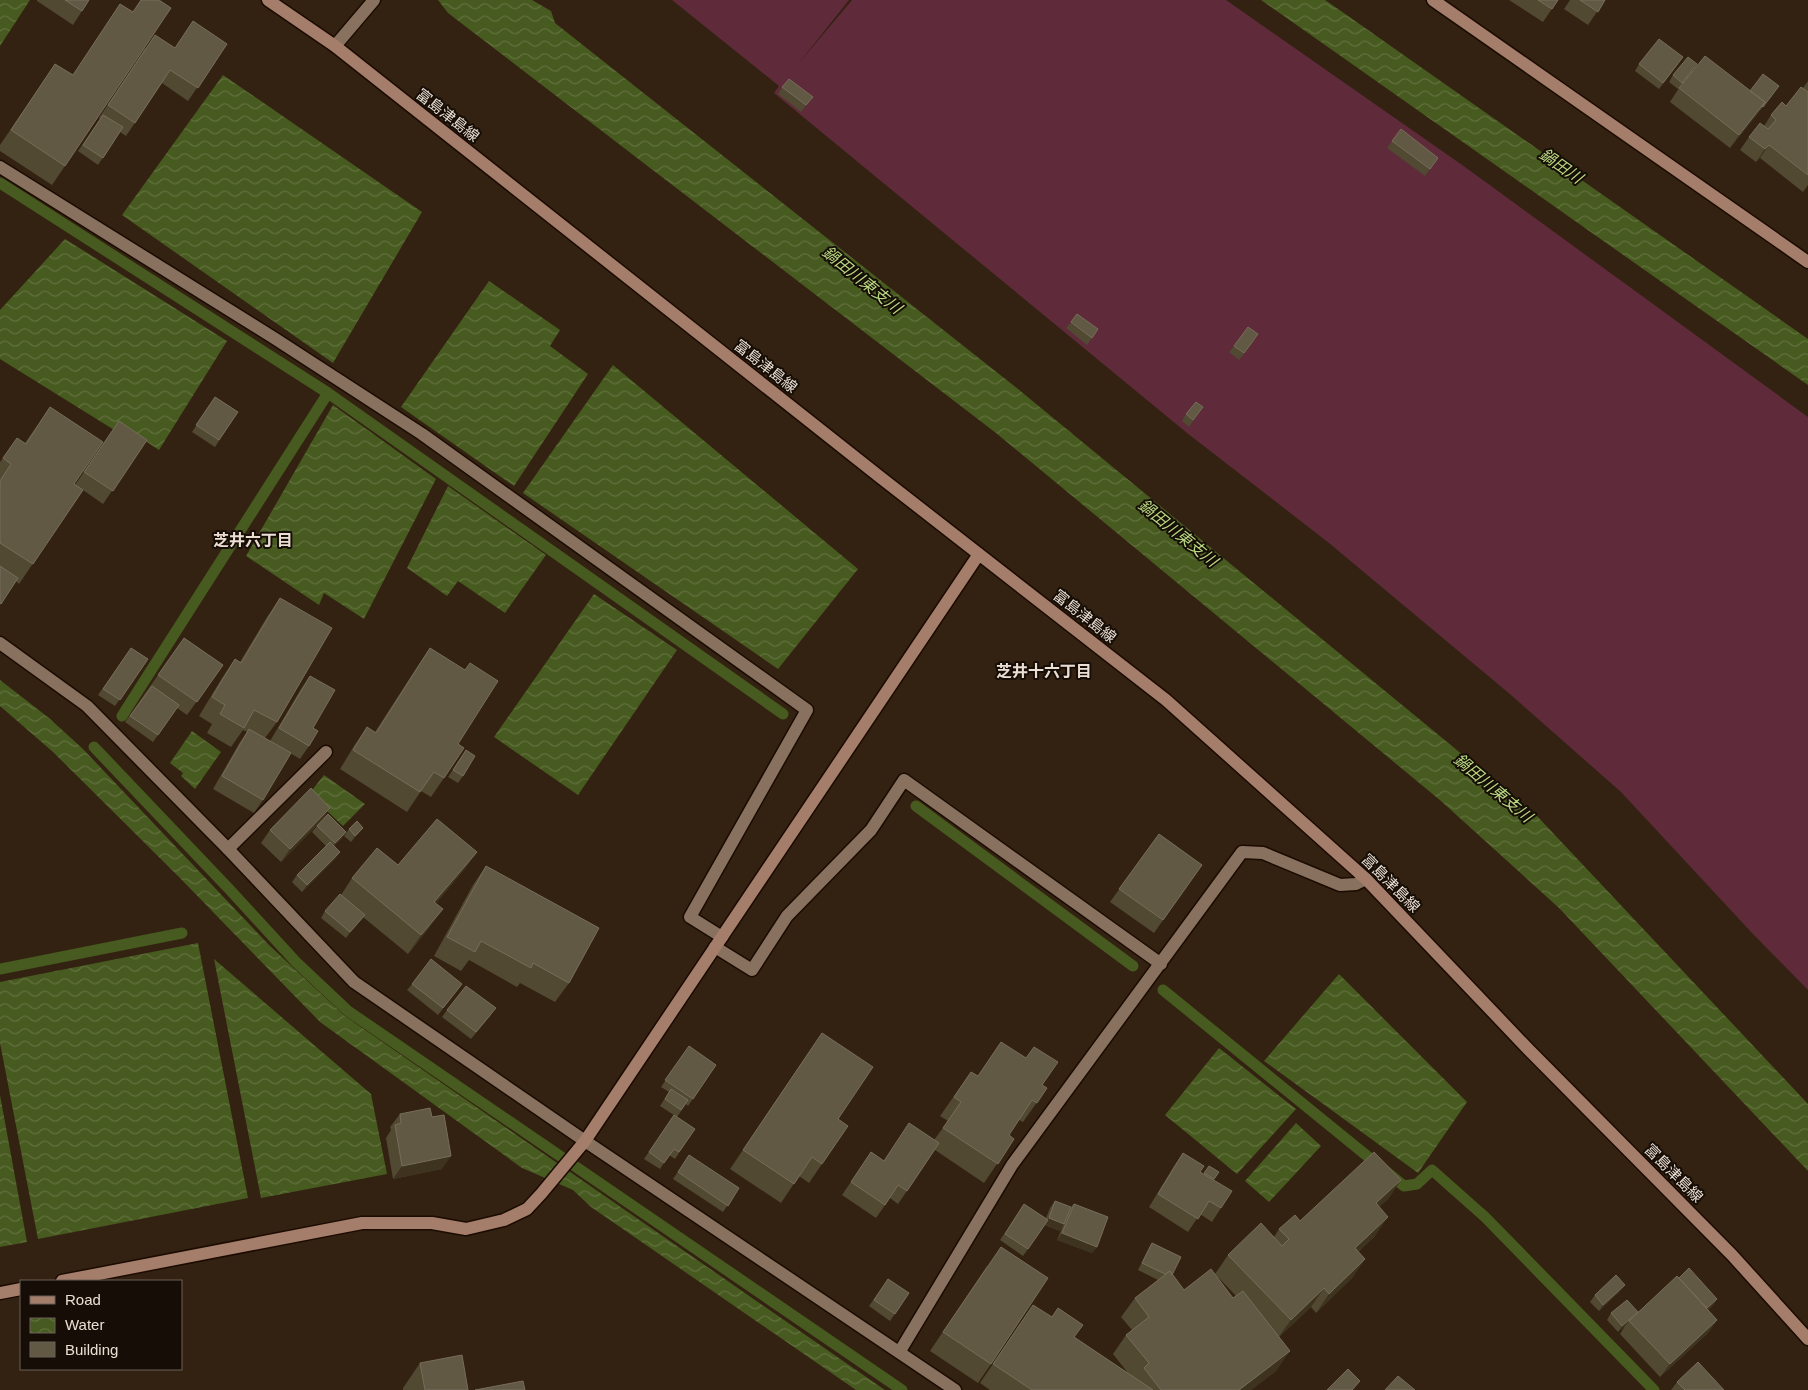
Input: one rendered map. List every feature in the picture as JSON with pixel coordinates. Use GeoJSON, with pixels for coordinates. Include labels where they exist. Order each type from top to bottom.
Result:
{"type":"FeatureCollection","features":[{"type":"Feature","properties":{"kind":"main road","name":"富島津島線"},"geometry":{"type":"LineString","coordinates":[[268,0],[335,46],[1166,700],[1366,879],[1530,1050],[1732,1255],[1808,1339]]}},
{"type":"Feature","properties":{"kind":"main road"},"geometry":{"type":"LineString","coordinates":[[1434,0],[1808,262]]}},
{"type":"Feature","properties":{"kind":"main road"},"geometry":{"type":"LineString","coordinates":[[67,1280],[362,1223],[432,1223],[466,1229],[504,1220],[526,1208],[547,1188],[585,1141],[979,554]]}},
{"type":"Feature","properties":{"kind":"main road"},"geometry":{"type":"LineString","coordinates":[[0,1293],[20,1289]]}},
{"type":"Feature","properties":{"kind":"street"},"geometry":{"type":"LineString","coordinates":[[335,46],[374,0]]}},
{"type":"Feature","properties":{"kind":"street"},"geometry":{"type":"LineString","coordinates":[[0,167],[274,338],[422,434],[807,710],[690,917],[752,970],[787,916],[871,830],[904,780],[1161,964]]}},
{"type":"Feature","properties":{"kind":"street"},"geometry":{"type":"LineString","coordinates":[[0,643],[87,706],[228,849],[354,982],[585,1141],[900,1351],[955,1390]]}},
{"type":"Feature","properties":{"kind":"street"},"geometry":{"type":"LineString","coordinates":[[228,849],[326,752]]}},
{"type":"Feature","properties":{"kind":"street"},"geometry":{"type":"LineString","coordinates":[[900,1351],[1012,1166],[1242,852],[1263,853],[1340,885],[1356,884],[1366,879]]}},
{"type":"Feature","properties":{"kind":"shaded area"},"geometry":{"type":"Polygon","coordinates":[[[672,0],[849,0],[799,63],[852,0],[1226,0],[1465,167],[1808,417],[1808,990],[1752,933],[1621,792],[1511,695],[1329,543],[1187,433],[774,93],[779,86],[672,0]]]}},
{"type":"Feature","properties":{"kind":"water"},"geometry":{"type":"Polygon","coordinates":[[[0,0],[30,0],[0,46],[0,0]]]}},
{"type":"Feature","properties":{"kind":"water","name":"鍋田川東支川"},"geometry":{"type":"Polygon","coordinates":[[[438,0],[532,0],[551,11],[555,23],[1018,389],[1537,816],[1808,1104],[1808,1171],[1559,908],[1441,801],[996,433],[448,13],[438,0]]]}},
{"type":"Feature","properties":{"kind":"water","name":"鍋田川"},"geometry":{"type":"Polygon","coordinates":[[[1261,0],[1325,0],[1808,339],[1808,385],[1261,0]]]}},
{"type":"Feature","properties":{"kind":"water"},"geometry":{"type":"Polygon","coordinates":[[[223,75],[422,212],[333,363],[122,215],[223,75]]]}},
{"type":"Feature","properties":{"kind":"water"},"geometry":{"type":"Polygon","coordinates":[[[65,239],[227,341],[159,450],[144,440],[140,446],[0,359],[0,310],[65,239]]]}},
{"type":"Feature","properties":{"kind":"water"},"geometry":{"type":"Polygon","coordinates":[[[489,281],[560,330],[550,346],[588,374],[514,486],[401,407],[489,281]]]}},
{"type":"Feature","properties":{"kind":"water"},"geometry":{"type":"Polygon","coordinates":[[[613,365],[858,569],[778,669],[523,493],[613,365]]]}},
{"type":"Feature","properties":{"kind":"water"},"geometry":{"type":"Polygon","coordinates":[[[333,405],[436,479],[364,619],[324,593],[319,605],[246,556],[333,405]]]}},
{"type":"Feature","properties":{"kind":"water"},"geometry":{"type":"Polygon","coordinates":[[[448,486],[546,555],[505,613],[458,581],[447,596],[407,568],[448,486]]]}},
{"type":"Feature","properties":{"kind":"water"},"geometry":{"type":"Polygon","coordinates":[[[594,594],[677,650],[578,795],[494,737],[594,594]]]}},
{"type":"Feature","properties":{"kind":"water"},"geometry":{"type":"Polygon","coordinates":[[[0,680],[49,718],[83,749],[269,945],[345,1016],[885,1390],[856,1390],[591,1207],[573,1190],[522,1168],[320,1022],[178,876],[53,752],[0,706],[0,680]]]}},
{"type":"Feature","properties":{"kind":"water"},"geometry":{"type":"Polygon","coordinates":[[[192,731],[221,752],[195,789],[181,776],[183,773],[170,763],[192,731]]]}},
{"type":"Feature","properties":{"kind":"water"},"geometry":{"type":"Polygon","coordinates":[[[324,775],[365,804],[343,826],[309,794],[324,775]]]}},
{"type":"Feature","properties":{"kind":"water"},"geometry":{"type":"Polygon","coordinates":[[[198,943],[248,1198],[38,1239],[0,1043],[0,982],[198,943]]]}},
{"type":"Feature","properties":{"kind":"water"},"geometry":{"type":"Polygon","coordinates":[[[214,959],[371,1094],[387,1174],[261,1198],[214,959]]]}},
{"type":"Feature","properties":{"kind":"water"},"geometry":{"type":"Polygon","coordinates":[[[1339,974],[1467,1102],[1418,1173],[1264,1061],[1339,974]]]}},
{"type":"Feature","properties":{"kind":"water"},"geometry":{"type":"Polygon","coordinates":[[[1219,1048],[1296,1109],[1237,1174],[1165,1115],[1219,1048]]]}},
{"type":"Feature","properties":{"kind":"water"},"geometry":{"type":"Polygon","coordinates":[[[0,1095],[27,1242],[0,1247],[0,1095]]]}},
{"type":"Feature","properties":{"kind":"water"},"geometry":{"type":"Polygon","coordinates":[[[1296,1123],[1321,1146],[1269,1202],[1245,1181],[1296,1123]]]}},
{"type":"Feature","properties":{"kind":"building"},"geometry":{"type":"Polygon","coordinates":[[[65,0],[89,0],[82,11],[65,0]]]}},
{"type":"Feature","properties":{"kind":"building"},"geometry":{"type":"Polygon","coordinates":[[[141,0],[159,0],[171,8],[65,166],[11,130],[55,64],[73,75],[120,4],[133,12],[141,0]]]}},
{"type":"Feature","properties":{"kind":"building"},"geometry":{"type":"Polygon","coordinates":[[[1538,0],[1558,0],[1552,9],[1538,0]]]}},
{"type":"Feature","properties":{"kind":"building"},"geometry":{"type":"Polygon","coordinates":[[[1580,0],[1605,0],[1598,12],[1580,0]]]}},
{"type":"Feature","properties":{"kind":"building"},"geometry":{"type":"Polygon","coordinates":[[[193,21],[227,44],[198,88],[170,70],[135,123],[108,105],[155,35],[175,48],[193,21]]]}},
{"type":"Feature","properties":{"kind":"building"},"geometry":{"type":"Polygon","coordinates":[[[1659,39],[1683,57],[1663,83],[1639,64],[1659,39]]]}},
{"type":"Feature","properties":{"kind":"building"},"geometry":{"type":"Polygon","coordinates":[[[1705,56],[1765,102],[1739,135],[1679,88],[1705,56]]]}},
{"type":"Feature","properties":{"kind":"building"},"geometry":{"type":"Polygon","coordinates":[[[1688,57],[1697,64],[1682,83],[1673,75],[1688,57]]]}},
{"type":"Feature","properties":{"kind":"building"},"geometry":{"type":"Polygon","coordinates":[[[1763,74],[1779,86],[1763,107],[1765,102],[1750,91],[1763,74]]]}},
{"type":"Feature","properties":{"kind":"building"},"geometry":{"type":"Polygon","coordinates":[[[789,79],[813,97],[806,105],[782,87],[789,79]]]}},
{"type":"Feature","properties":{"kind":"building"},"geometry":{"type":"Polygon","coordinates":[[[1801,87],[1808,92],[1808,175],[1769,145],[1765,149],[1749,137],[1760,123],[1768,129],[1776,120],[1771,115],[1782,102],[1786,106],[1801,87]]]}},
{"type":"Feature","properties":{"kind":"building"},"geometry":{"type":"Polygon","coordinates":[[[103,115],[123,127],[103,158],[83,145],[103,115]]]}},
{"type":"Feature","properties":{"kind":"building"},"geometry":{"type":"Polygon","coordinates":[[[1401,129],[1438,158],[1430,169],[1392,141],[1401,129]]]}},
{"type":"Feature","properties":{"kind":"building"},"geometry":{"type":"Polygon","coordinates":[[[1077,314],[1098,329],[1092,338],[1071,322],[1077,314]]]}},
{"type":"Feature","properties":{"kind":"building"},"geometry":{"type":"Polygon","coordinates":[[[1248,327],[1258,334],[1244,353],[1234,346],[1248,327]]]}},
{"type":"Feature","properties":{"kind":"building"},"geometry":{"type":"Polygon","coordinates":[[[215,397],[238,412],[219,440],[196,425],[215,397]]]}},
{"type":"Feature","properties":{"kind":"building"},"geometry":{"type":"Polygon","coordinates":[[[1196,402],[1203,407],[1193,420],[1186,414],[1196,402]]]}},
{"type":"Feature","properties":{"kind":"building"},"geometry":{"type":"Polygon","coordinates":[[[50,407],[103,442],[74,484],[83,490],[33,564],[0,543],[0,481],[11,464],[3,458],[17,438],[26,444],[50,407]]]}},
{"type":"Feature","properties":{"kind":"building"},"geometry":{"type":"Polygon","coordinates":[[[119,421],[147,440],[113,491],[84,472],[119,421]]]}},
{"type":"Feature","properties":{"kind":"building"},"geometry":{"type":"Polygon","coordinates":[[[0,566],[18,578],[1,604],[0,603],[0,566]]]}},
{"type":"Feature","properties":{"kind":"building"},"geometry":{"type":"Polygon","coordinates":[[[280,598],[332,628],[277,722],[254,710],[244,728],[220,714],[225,705],[212,697],[235,659],[241,663],[280,598]]]}},
{"type":"Feature","properties":{"kind":"building"},"geometry":{"type":"Polygon","coordinates":[[[184,638],[223,665],[197,702],[158,675],[184,638]]]}},
{"type":"Feature","properties":{"kind":"building"},"geometry":{"type":"Polygon","coordinates":[[[131,648],[148,659],[120,700],[103,689],[131,648]]]}},
{"type":"Feature","properties":{"kind":"building"},"geometry":{"type":"Polygon","coordinates":[[[430,648],[465,670],[470,663],[498,681],[458,744],[464,748],[444,778],[434,772],[420,792],[353,750],[367,727],[376,733],[430,648]]]}},
{"type":"Feature","properties":{"kind":"building"},"geometry":{"type":"Polygon","coordinates":[[[310,676],[335,690],[313,728],[318,731],[309,746],[279,728],[310,676]]]}},
{"type":"Feature","properties":{"kind":"building"},"geometry":{"type":"Polygon","coordinates":[[[152,686],[179,705],[158,735],[130,716],[152,686]]]}},
{"type":"Feature","properties":{"kind":"building"},"geometry":{"type":"Polygon","coordinates":[[[249,729],[291,753],[263,800],[222,776],[249,729]]]}},
{"type":"Feature","properties":{"kind":"building"},"geometry":{"type":"Polygon","coordinates":[[[466,750],[475,756],[463,776],[453,770],[466,750]]]}},
{"type":"Feature","properties":{"kind":"building"},"geometry":{"type":"Polygon","coordinates":[[[311,788],[330,808],[290,849],[270,830],[311,788]]]}},
{"type":"Feature","properties":{"kind":"building"},"geometry":{"type":"Polygon","coordinates":[[[328,814],[346,832],[335,843],[317,826],[328,814]]]}},
{"type":"Feature","properties":{"kind":"building"},"geometry":{"type":"Polygon","coordinates":[[[437,819],[477,852],[434,902],[443,909],[421,935],[352,878],[377,848],[398,865],[437,819]]]}},
{"type":"Feature","properties":{"kind":"building"},"geometry":{"type":"Polygon","coordinates":[[[357,821],[363,828],[355,836],[349,829],[357,821]]]}},
{"type":"Feature","properties":{"kind":"building"},"geometry":{"type":"Polygon","coordinates":[[[1159,834],[1202,865],[1163,920],[1119,889],[1159,834]]]}},
{"type":"Feature","properties":{"kind":"building"},"geometry":{"type":"Polygon","coordinates":[[[330,842],[340,852],[307,885],[297,875],[330,842]]]}},
{"type":"Feature","properties":{"kind":"building"},"geometry":{"type":"Polygon","coordinates":[[[486,866],[599,928],[569,983],[533,963],[531,968],[481,941],[475,952],[447,937],[486,866]]]}},
{"type":"Feature","properties":{"kind":"building"},"geometry":{"type":"Polygon","coordinates":[[[340,894],[365,915],[350,932],[325,911],[340,894]]]}},
{"type":"Feature","properties":{"kind":"building"},"geometry":{"type":"Polygon","coordinates":[[[431,959],[462,984],[443,1008],[412,984],[431,959]]]}},
{"type":"Feature","properties":{"kind":"building"},"geometry":{"type":"Polygon","coordinates":[[[466,986],[496,1008],[476,1032],[447,1010],[466,986]]]}},
{"type":"Feature","properties":{"kind":"building"},"geometry":{"type":"Polygon","coordinates":[[[822,1033],[873,1067],[838,1119],[848,1126],[822,1164],[812,1157],[794,1184],[743,1150],[822,1033]]]}},
{"type":"Feature","properties":{"kind":"building"},"geometry":{"type":"Polygon","coordinates":[[[1001,1042],[1026,1058],[1034,1047],[1058,1062],[1042,1085],[1047,1088],[1037,1103],[1032,1100],[1009,1135],[1014,1139],[998,1164],[943,1128],[961,1102],[954,1097],[971,1072],[978,1076],[1001,1042]]]}},
{"type":"Feature","properties":{"kind":"building"},"geometry":{"type":"Polygon","coordinates":[[[689,1046],[716,1065],[693,1099],[665,1080],[689,1046]]]}},
{"type":"Feature","properties":{"kind":"building"},"geometry":{"type":"Polygon","coordinates":[[[671,1089],[688,1100],[681,1110],[665,1099],[671,1089]]]}},
{"type":"Feature","properties":{"kind":"building"},"geometry":{"type":"Polygon","coordinates":[[[430,1108],[432,1117],[444,1115],[451,1156],[402,1166],[395,1125],[401,1123],[400,1114],[430,1108]]]}},
{"type":"Feature","properties":{"kind":"building"},"geometry":{"type":"Polygon","coordinates":[[[674,1115],[695,1129],[679,1152],[674,1149],[664,1163],[649,1152],[674,1115]]]}},
{"type":"Feature","properties":{"kind":"building"},"geometry":{"type":"Polygon","coordinates":[[[909,1123],[939,1143],[907,1191],[898,1185],[885,1205],[851,1182],[871,1152],[884,1161],[909,1123]]]}},
{"type":"Feature","properties":{"kind":"building"},"geometry":{"type":"Polygon","coordinates":[[[1374,1152],[1401,1180],[1376,1203],[1388,1217],[1355,1248],[1365,1259],[1329,1294],[1324,1288],[1291,1320],[1228,1255],[1261,1223],[1282,1246],[1289,1239],[1279,1229],[1295,1215],[1300,1221],[1374,1152]]]}},
{"type":"Feature","properties":{"kind":"building"},"geometry":{"type":"Polygon","coordinates":[[[1183,1153],[1204,1166],[1200,1172],[1232,1191],[1221,1208],[1209,1201],[1198,1219],[1158,1194],[1183,1153]]]}},
{"type":"Feature","properties":{"kind":"building"},"geometry":{"type":"Polygon","coordinates":[[[689,1155],[739,1188],[728,1206],[678,1172],[689,1155]]]}},
{"type":"Feature","properties":{"kind":"building"},"geometry":{"type":"Polygon","coordinates":[[[1209,1166],[1219,1172],[1214,1179],[1204,1173],[1209,1166]]]}},
{"type":"Feature","properties":{"kind":"building"},"geometry":{"type":"Polygon","coordinates":[[[1055,1201],[1071,1207],[1064,1224],[1049,1218],[1055,1201]]]}},
{"type":"Feature","properties":{"kind":"building"},"geometry":{"type":"Polygon","coordinates":[[[1024,1204],[1048,1220],[1028,1249],[1005,1234],[1024,1204]]]}},
{"type":"Feature","properties":{"kind":"building"},"geometry":{"type":"Polygon","coordinates":[[[1074,1204],[1108,1217],[1097,1247],[1062,1233],[1074,1204]]]}},
{"type":"Feature","properties":{"kind":"building"},"geometry":{"type":"Polygon","coordinates":[[[1152,1243],[1181,1257],[1172,1275],[1170,1271],[1165,1274],[1142,1263],[1152,1243]]]}},
{"type":"Feature","properties":{"kind":"building"},"geometry":{"type":"Polygon","coordinates":[[[1001,1247],[1048,1278],[991,1364],[943,1332],[1001,1247]]]}},
{"type":"Feature","properties":{"kind":"building"},"geometry":{"type":"Polygon","coordinates":[[[1689,1268],[1717,1299],[1707,1308],[1679,1278],[1689,1268]]]}},
{"type":"Feature","properties":{"kind":"building"},"geometry":{"type":"Polygon","coordinates":[[[1211,1269],[1233,1298],[1243,1291],[1290,1351],[1239,1390],[1161,1390],[1144,1368],[1149,1363],[1126,1335],[1149,1317],[1135,1298],[1170,1271],[1184,1290],[1211,1269]]]}},
{"type":"Feature","properties":{"kind":"building"},"geometry":{"type":"Polygon","coordinates":[[[1616,1275],[1625,1285],[1603,1305],[1595,1295],[1616,1275]]]}},
{"type":"Feature","properties":{"kind":"building"},"geometry":{"type":"Polygon","coordinates":[[[1677,1276],[1717,1320],[1670,1364],[1629,1321],[1677,1276]]]}},
{"type":"Feature","properties":{"kind":"building"},"geometry":{"type":"Polygon","coordinates":[[[888,1279],[909,1293],[895,1314],[874,1300],[888,1279]]]}},
{"type":"Feature","properties":{"kind":"building"},"geometry":{"type":"Polygon","coordinates":[[[1627,1300],[1638,1312],[1622,1326],[1611,1313],[1627,1300]]]}},
{"type":"Feature","properties":{"kind":"building"},"geometry":{"type":"Polygon","coordinates":[[[1033,1305],[1052,1317],[1058,1308],[1083,1325],[1074,1337],[1153,1390],[1032,1390],[993,1364],[1033,1305]]]}},
{"type":"Feature","properties":{"kind":"building"},"geometry":{"type":"Polygon","coordinates":[[[462,1355],[468,1390],[425,1390],[420,1363],[462,1355]]]}},
{"type":"Feature","properties":{"kind":"building"},"geometry":{"type":"Polygon","coordinates":[[[1698,1362],[1724,1390],[1685,1390],[1677,1382],[1698,1362]]]}},
{"type":"Feature","properties":{"kind":"building"},"geometry":{"type":"Polygon","coordinates":[[[1348,1369],[1360,1381],[1352,1390],[1327,1390],[1348,1369]]]}},
{"type":"Feature","properties":{"kind":"building"},"geometry":{"type":"Polygon","coordinates":[[[1398,1376],[1415,1390],[1385,1390],[1398,1376]]]}},
{"type":"Feature","properties":{"kind":"building"},"geometry":{"type":"Polygon","coordinates":[[[523,1381],[525,1390],[475,1390],[523,1381]]]}},
{"type":"Feature","properties":{"kind":"waterway"},"geometry":{"type":"LineString","coordinates":[[0,183],[328,393],[122,716]]}},
{"type":"Feature","properties":{"kind":"waterway"},"geometry":{"type":"LineString","coordinates":[[328,393],[783,714]]}},
{"type":"Feature","properties":{"kind":"waterway"},"geometry":{"type":"LineString","coordinates":[[94,747],[296,962],[348,1011],[902,1390]]}},
{"type":"Feature","properties":{"kind":"waterway"},"geometry":{"type":"LineString","coordinates":[[916,806],[1133,966]]}},
{"type":"Feature","properties":{"kind":"waterway"},"geometry":{"type":"LineString","coordinates":[[0,969],[182,933]]}},
{"type":"Feature","properties":{"kind":"waterway"},"geometry":{"type":"LineString","coordinates":[[1163,990],[1404,1186],[1417,1184],[1432,1170],[1485,1217],[1654,1390]]}},
{"type":"Feature","properties":{"kind":"district","name":"芝井六丁目"},"geometry":{"type":"Point","coordinates":[253,540]}},
{"type":"Feature","properties":{"kind":"district","name":"芝井十六丁目"},"geometry":{"type":"Point","coordinates":[1044,671]}}]}
